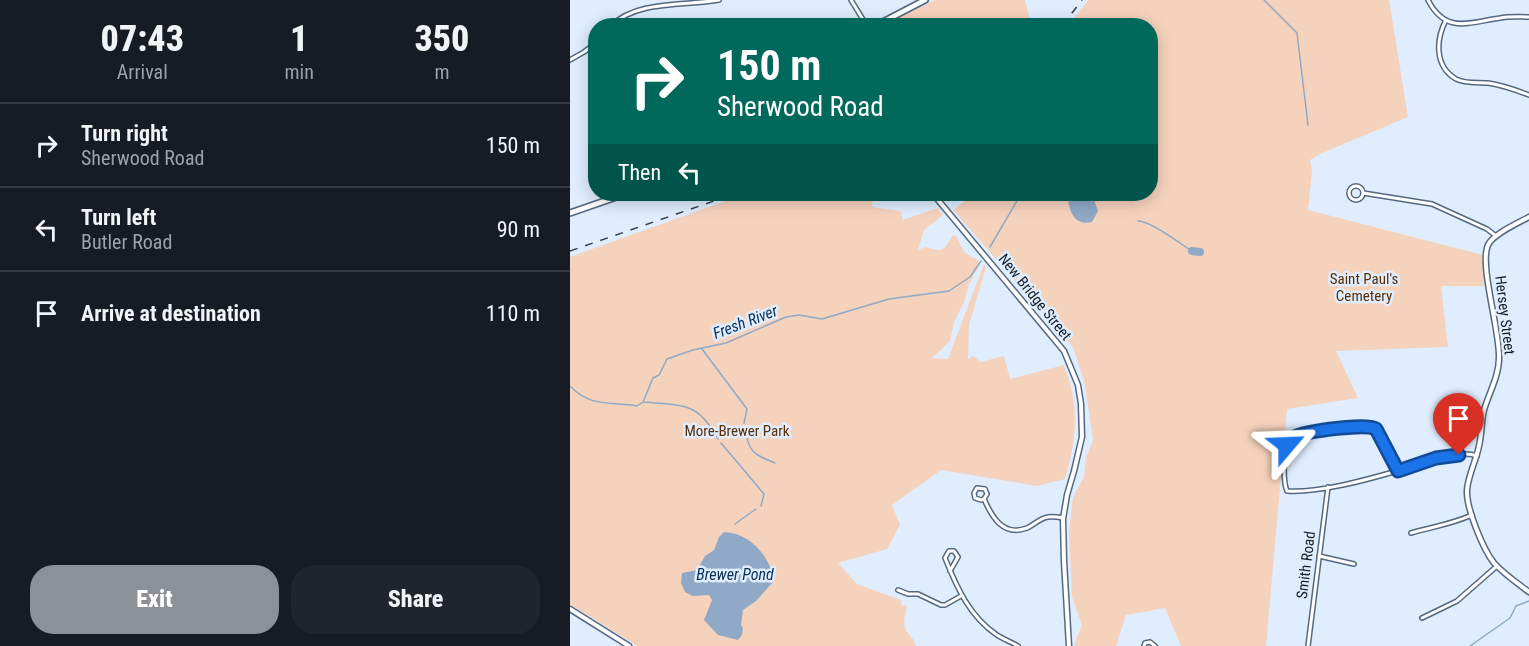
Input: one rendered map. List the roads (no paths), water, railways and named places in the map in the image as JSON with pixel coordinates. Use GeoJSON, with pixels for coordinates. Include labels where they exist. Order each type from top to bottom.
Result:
{"type":"FeatureCollection","features":[{"type":"Feature","properties":{"kind":"main road"},"geometry":{"type":"LineString","coordinates":[[890,18],[925,0]]}},
{"type":"Feature","properties":{"kind":"main road"},"geometry":{"type":"LineString","coordinates":[[570,213],[605,201]]}},
{"type":"Feature","properties":{"kind":"street"},"geometry":{"type":"LineString","coordinates":[[620,18],[635,9],[687,1],[719,0]]}},
{"type":"Feature","properties":{"kind":"street"},"geometry":{"type":"LineString","coordinates":[[851,0],[862,18]]}},
{"type":"Feature","properties":{"kind":"street"},"geometry":{"type":"LineString","coordinates":[[1428,0],[1434,10],[1446,20],[1465,25],[1503,17],[1529,18]]}},
{"type":"Feature","properties":{"kind":"street"},"geometry":{"type":"LineString","coordinates":[[1446,20],[1438,40],[1439,53],[1444,65],[1456,79],[1491,84],[1529,95]]}},
{"type":"Feature","properties":{"kind":"street"},"geometry":{"type":"LineString","coordinates":[[570,60],[588,49]]}},
{"type":"Feature","properties":{"kind":"street"},"geometry":{"type":"LineString","coordinates":[[1363,193],[1360,199],[1356,200],[1350,197],[1349,193],[1356,186],[1363,193],[1432,204],[1496,236],[1529,217]]}},
{"type":"Feature","properties":{"kind":"street","name":"New Bridge Street"},"geometry":{"type":"LineString","coordinates":[[939,201],[1059,344],[1069,361],[1081,399],[1082,437],[1066,495],[1064,518],[1068,646]]}},
{"type":"Feature","properties":{"kind":"street","name":"Hersey Street"},"geometry":{"type":"LineString","coordinates":[[1496,236],[1489,243],[1486,257],[1488,283],[1498,337],[1499,361],[1484,411],[1477,456],[1467,490],[1468,502],[1490,556],[1497,566],[1529,592]]}},
{"type":"Feature","properties":{"kind":"street"},"geometry":{"type":"LineString","coordinates":[[1398,471],[1373,427],[1326,430],[1295,436],[1289,441],[1284,485],[1287,491],[1328,487],[1398,471],[1441,457],[1468,454],[1477,456]]}},
{"type":"Feature","properties":{"kind":"street","name":"Smith Road"},"geometry":{"type":"LineString","coordinates":[[1308,646],[1328,487]]}},
{"type":"Feature","properties":{"kind":"street"},"geometry":{"type":"LineString","coordinates":[[984,499],[975,498],[974,493],[977,488],[986,492],[984,499],[996,522],[1008,529],[1025,529],[1050,517],[1064,518]]}},
{"type":"Feature","properties":{"kind":"street"},"geometry":{"type":"LineString","coordinates":[[1411,533],[1453,524],[1472,515]]}},
{"type":"Feature","properties":{"kind":"street"},"geometry":{"type":"LineString","coordinates":[[950,571],[958,557],[954,551],[946,554],[945,558],[950,571],[961,596],[984,625],[1018,646]]}},
{"type":"Feature","properties":{"kind":"street"},"geometry":{"type":"LineString","coordinates":[[1319,556],[1354,564]]}},
{"type":"Feature","properties":{"kind":"street"},"geometry":{"type":"LineString","coordinates":[[1422,618],[1457,601],[1497,566]]}},
{"type":"Feature","properties":{"kind":"street"},"geometry":{"type":"LineString","coordinates":[[898,590],[908,594],[918,594],[941,605],[961,596]]}},
{"type":"Feature","properties":{"kind":"street"},"geometry":{"type":"LineString","coordinates":[[570,609],[628,646]]}},
{"type":"Feature","properties":{"kind":"street"},"geometry":{"type":"LineString","coordinates":[[1144,646],[1145,643],[1150,642],[1155,646]]}},
{"type":"Feature","properties":{"kind":"water"},"geometry":{"type":"Polygon","coordinates":[[[1069,201],[1094,201],[1098,211],[1092,222],[1080,222],[1073,215],[1069,201]]]}},
{"type":"Feature","properties":{"kind":"water","name":"Brewer Pond"},"geometry":{"type":"Polygon","coordinates":[[[724,532],[733,533],[750,541],[768,563],[774,581],[756,601],[743,610],[742,635],[738,640],[718,635],[704,620],[712,600],[709,595],[693,596],[685,592],[681,583],[682,573],[697,570],[705,556],[714,550],[719,537],[724,532]]]}},
{"type":"Feature","properties":{"kind":"waterway"},"geometry":{"type":"LineString","coordinates":[[1264,0],[1297,33],[1308,125]]}},
{"type":"Feature","properties":{"kind":"waterway","name":"Fresh River"},"geometry":{"type":"LineString","coordinates":[[990,247],[1017,201]]}},
{"type":"Feature","properties":{"kind":"waterway"},"geometry":{"type":"LineString","coordinates":[[1138,221],[1157,228],[1190,250]]}},
{"type":"Feature","properties":{"kind":"waterway"},"geometry":{"type":"LineString","coordinates":[[1192,251],[1200,252]]}},
{"type":"Feature","properties":{"kind":"waterway","name":"Fresh River"},"geometry":{"type":"LineString","coordinates":[[570,386],[585,398],[593,401],[637,406],[643,402],[653,378],[659,375],[667,359],[693,350],[726,343],[786,317],[799,315],[822,319],[889,299],[949,291],[970,277],[981,261]]}},
{"type":"Feature","properties":{"kind":"waterway"},"geometry":{"type":"LineString","coordinates":[[702,349],[747,409],[744,423]]}},
{"type":"Feature","properties":{"kind":"waterway"},"geometry":{"type":"LineString","coordinates":[[644,402],[688,408],[703,418],[718,439]]}},
{"type":"Feature","properties":{"kind":"waterway"},"geometry":{"type":"LineString","coordinates":[[745,427],[748,442],[753,451],[775,463]]}},
{"type":"Feature","properties":{"kind":"waterway"},"geometry":{"type":"LineString","coordinates":[[721,443],[764,494],[761,506]]}},
{"type":"Feature","properties":{"kind":"waterway"},"geometry":{"type":"LineString","coordinates":[[735,524],[756,509]]}},
{"type":"Feature","properties":{"kind":"waterway"},"geometry":{"type":"LineString","coordinates":[[1470,646],[1510,618],[1516,606],[1529,601]]}},
{"type":"Feature","properties":{"kind":"railway"},"geometry":{"type":"LineString","coordinates":[[1068,18],[1082,0]]}},
{"type":"Feature","properties":{"kind":"railway"},"geometry":{"type":"LineString","coordinates":[[570,251],[714,201]]}},
{"type":"Feature","properties":{"kind":"park label","name":"Saint Paul's Cemetery"},"geometry":{"type":"Point","coordinates":[1364,288]}},
{"type":"Feature","properties":{"kind":"park label","name":"More-Brewer Park"},"geometry":{"type":"Point","coordinates":[737,431]}}]}
